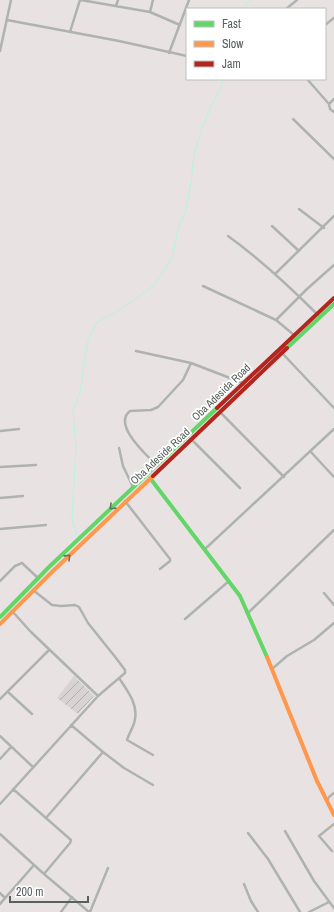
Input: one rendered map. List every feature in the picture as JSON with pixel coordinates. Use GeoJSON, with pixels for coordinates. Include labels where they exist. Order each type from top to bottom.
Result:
{"type":"FeatureCollection","features":[{"type":"Feature","properties":{"kind":"main road","name":"Oba Adesida Road"},"geometry":{"type":"LineString","coordinates":[[0,617],[38,579],[51,569],[122,498],[245,385],[294,335],[318,316],[334,298]]}},
{"type":"Feature","properties":{"kind":"main road","name":"Oba Adeside Road"},"geometry":{"type":"LineString","coordinates":[[0,624],[51,569],[126,502],[220,412],[245,385],[283,352],[318,316],[334,304]]}},
{"type":"Feature","properties":{"kind":"main road"},"geometry":{"type":"LineString","coordinates":[[150,478],[229,581],[249,612],[317,781],[334,815]]}},
{"type":"Feature","properties":{"kind":"street"},"geometry":{"type":"LineString","coordinates":[[0,51],[11,0]]}},
{"type":"Feature","properties":{"kind":"street"},"geometry":{"type":"LineString","coordinates":[[70,32],[81,0],[150,12],[180,25]]}},
{"type":"Feature","properties":{"kind":"street"},"geometry":{"type":"LineString","coordinates":[[116,6],[118,0]]}},
{"type":"Feature","properties":{"kind":"street"},"geometry":{"type":"LineString","coordinates":[[150,12],[153,0]]}},
{"type":"Feature","properties":{"kind":"street"},"geometry":{"type":"LineString","coordinates":[[287,8],[297,0]]}},
{"type":"Feature","properties":{"kind":"street"},"geometry":{"type":"LineString","coordinates":[[169,52],[186,10]]}},
{"type":"Feature","properties":{"kind":"street"},"geometry":{"type":"LineString","coordinates":[[326,24],[334,18]]}},
{"type":"Feature","properties":{"kind":"street"},"geometry":{"type":"LineString","coordinates":[[7,20],[119,41],[186,56]]}},
{"type":"Feature","properties":{"kind":"street"},"geometry":{"type":"LineString","coordinates":[[308,80],[329,104],[330,109],[334,112]]}},
{"type":"Feature","properties":{"kind":"street"},"geometry":{"type":"LineString","coordinates":[[329,104],[334,99]]}},
{"type":"Feature","properties":{"kind":"street"},"geometry":{"type":"LineString","coordinates":[[293,120],[334,158]]}},
{"type":"Feature","properties":{"kind":"street"},"geometry":{"type":"LineString","coordinates":[[299,209],[324,228]]}},
{"type":"Feature","properties":{"kind":"street"},"geometry":{"type":"LineString","coordinates":[[275,274],[324,228],[334,216]]}},
{"type":"Feature","properties":{"kind":"street"},"geometry":{"type":"LineString","coordinates":[[272,226],[299,251]]}},
{"type":"Feature","properties":{"kind":"street"},"geometry":{"type":"LineString","coordinates":[[228,236],[248,250],[318,316]]}},
{"type":"Feature","properties":{"kind":"street"},"geometry":{"type":"LineString","coordinates":[[276,320],[334,265]]}},
{"type":"Feature","properties":{"kind":"street"},"geometry":{"type":"LineString","coordinates":[[203,286],[276,320],[294,335]]}},
{"type":"Feature","properties":{"kind":"street"},"geometry":{"type":"LineString","coordinates":[[136,351],[191,363],[245,385]]}},
{"type":"Feature","properties":{"kind":"street"},"geometry":{"type":"LineString","coordinates":[[283,352],[334,408]]}},
{"type":"Feature","properties":{"kind":"street"},"geometry":{"type":"LineString","coordinates":[[157,466],[127,432],[125,421],[126,416],[130,411],[151,410],[158,407],[183,380],[191,363]]}},
{"type":"Feature","properties":{"kind":"street"},"geometry":{"type":"LineString","coordinates":[[220,412],[284,477]]}},
{"type":"Feature","properties":{"kind":"street"},"geometry":{"type":"LineString","coordinates":[[0,431],[19,429]]}},
{"type":"Feature","properties":{"kind":"street"},"geometry":{"type":"LineString","coordinates":[[205,549],[334,429]]}},
{"type":"Feature","properties":{"kind":"street"},"geometry":{"type":"LineString","coordinates":[[191,439],[240,488]]}},
{"type":"Feature","properties":{"kind":"street"},"geometry":{"type":"LineString","coordinates":[[119,448],[125,470],[134,487]]}},
{"type":"Feature","properties":{"kind":"street"},"geometry":{"type":"LineString","coordinates":[[310,451],[334,477]]}},
{"type":"Feature","properties":{"kind":"street"},"geometry":{"type":"LineString","coordinates":[[0,467],[36,465]]}},
{"type":"Feature","properties":{"kind":"street"},"geometry":{"type":"LineString","coordinates":[[0,498],[23,496]]}},
{"type":"Feature","properties":{"kind":"street"},"geometry":{"type":"LineString","coordinates":[[122,498],[170,559],[170,562],[160,569]]}},
{"type":"Feature","properties":{"kind":"street"},"geometry":{"type":"LineString","coordinates":[[0,529],[46,525]]}},
{"type":"Feature","properties":{"kind":"street"},"geometry":{"type":"LineString","coordinates":[[249,612],[334,530]]}},
{"type":"Feature","properties":{"kind":"street"},"geometry":{"type":"LineString","coordinates":[[0,581],[15,566],[22,562],[38,579]]}},
{"type":"Feature","properties":{"kind":"street"},"geometry":{"type":"LineString","coordinates":[[186,619],[229,581]]}},
{"type":"Feature","properties":{"kind":"street"},"geometry":{"type":"LineString","coordinates":[[0,804],[98,696],[125,672],[125,670],[88,623],[79,607],[75,605],[52,605],[33,590]]}},
{"type":"Feature","properties":{"kind":"street"},"geometry":{"type":"LineString","coordinates":[[324,593],[334,605]]}},
{"type":"Feature","properties":{"kind":"street"},"geometry":{"type":"LineString","coordinates":[[12,611],[49,650],[98,696]]}},
{"type":"Feature","properties":{"kind":"street"},"geometry":{"type":"LineString","coordinates":[[271,669],[287,656],[314,640],[334,623]]}},
{"type":"Feature","properties":{"kind":"street"},"geometry":{"type":"LineString","coordinates":[[0,699],[49,650]]}},
{"type":"Feature","properties":{"kind":"street"},"geometry":{"type":"LineString","coordinates":[[119,678],[131,696],[134,704],[135,720],[127,740],[153,755]]}},
{"type":"Feature","properties":{"kind":"street"},"geometry":{"type":"LineString","coordinates":[[8,692],[32,714]]}},
{"type":"Feature","properties":{"kind":"street"},"geometry":{"type":"LineString","coordinates":[[71,725],[124,768],[153,785]]}},
{"type":"Feature","properties":{"kind":"street"},"geometry":{"type":"LineString","coordinates":[[0,736],[33,767]]}},
{"type":"Feature","properties":{"kind":"street"},"geometry":{"type":"LineString","coordinates":[[0,759],[11,747]]}},
{"type":"Feature","properties":{"kind":"street"},"geometry":{"type":"LineString","coordinates":[[46,818],[103,752]]}},
{"type":"Feature","properties":{"kind":"street"},"geometry":{"type":"LineString","coordinates":[[13,789],[71,840],[44,874]]}},
{"type":"Feature","properties":{"kind":"street"},"geometry":{"type":"LineString","coordinates":[[327,802],[329,797],[334,793]]}},
{"type":"Feature","properties":{"kind":"street"},"geometry":{"type":"LineString","coordinates":[[332,851],[324,844],[319,836],[334,824]]}},
{"type":"Feature","properties":{"kind":"street"},"geometry":{"type":"LineString","coordinates":[[285,831],[296,852],[334,908]]}},
{"type":"Feature","properties":{"kind":"street"},"geometry":{"type":"LineString","coordinates":[[248,833],[268,859],[300,912]]}},
{"type":"Feature","properties":{"kind":"street"},"geometry":{"type":"LineString","coordinates":[[0,834],[44,874],[90,912],[108,868]]}},
{"type":"Feature","properties":{"kind":"street"},"geometry":{"type":"LineString","coordinates":[[0,904],[34,865]]}},
{"type":"Feature","properties":{"kind":"street"},"geometry":{"type":"LineString","coordinates":[[244,884],[251,901],[258,912]]}},
{"type":"Feature","properties":{"kind":"street"},"geometry":{"type":"LineString","coordinates":[[0,893],[5,898]]}},
{"type":"Feature","properties":{"kind":"street"},"geometry":{"type":"LineString","coordinates":[[61,912],[72,897]]}},
{"type":"Feature","properties":{"kind":"street"},"geometry":{"type":"LineString","coordinates":[[309,912],[329,902]]}},
{"type":"Feature","properties":{"kind":"shaded area"},"geometry":{"type":"Polygon","coordinates":[[[74,676],[94,696],[78,714],[57,698],[74,676]]]}},
{"type":"Feature","properties":{"kind":"waterway"},"geometry":{"type":"LineString","coordinates":[[245,8],[249,0]]}},
{"type":"Feature","properties":{"kind":"waterway"},"geometry":{"type":"LineString","coordinates":[[77,536],[72,519],[76,447],[73,411],[80,392],[88,341],[96,323],[123,308],[154,285],[173,255],[178,229],[186,210],[194,154],[202,128],[223,80]]}},
{"type":"Feature","properties":{"kind":"traffic: fast"},"geometry":{"type":"LineString","coordinates":[[287,348],[334,304]]}},
{"type":"Feature","properties":{"kind":"traffic: fast"},"geometry":{"type":"LineString","coordinates":[[0,617],[49,567],[217,408]]}},
{"type":"Feature","properties":{"kind":"traffic: fast"},"geometry":{"type":"LineString","coordinates":[[150,478],[240,596],[267,657]]}},
{"type":"Feature","properties":{"kind":"traffic: slow"},"geometry":{"type":"LineString","coordinates":[[0,624],[53,571],[153,476]]}},
{"type":"Feature","properties":{"kind":"traffic: slow"},"geometry":{"type":"LineString","coordinates":[[267,657],[317,781],[334,815]]}},
{"type":"Feature","properties":{"kind":"traffic: jam"},"geometry":{"type":"LineString","coordinates":[[217,408],[334,298]]}},
{"type":"Feature","properties":{"kind":"traffic: jam"},"geometry":{"type":"LineString","coordinates":[[153,476],[287,348]]}}]}
